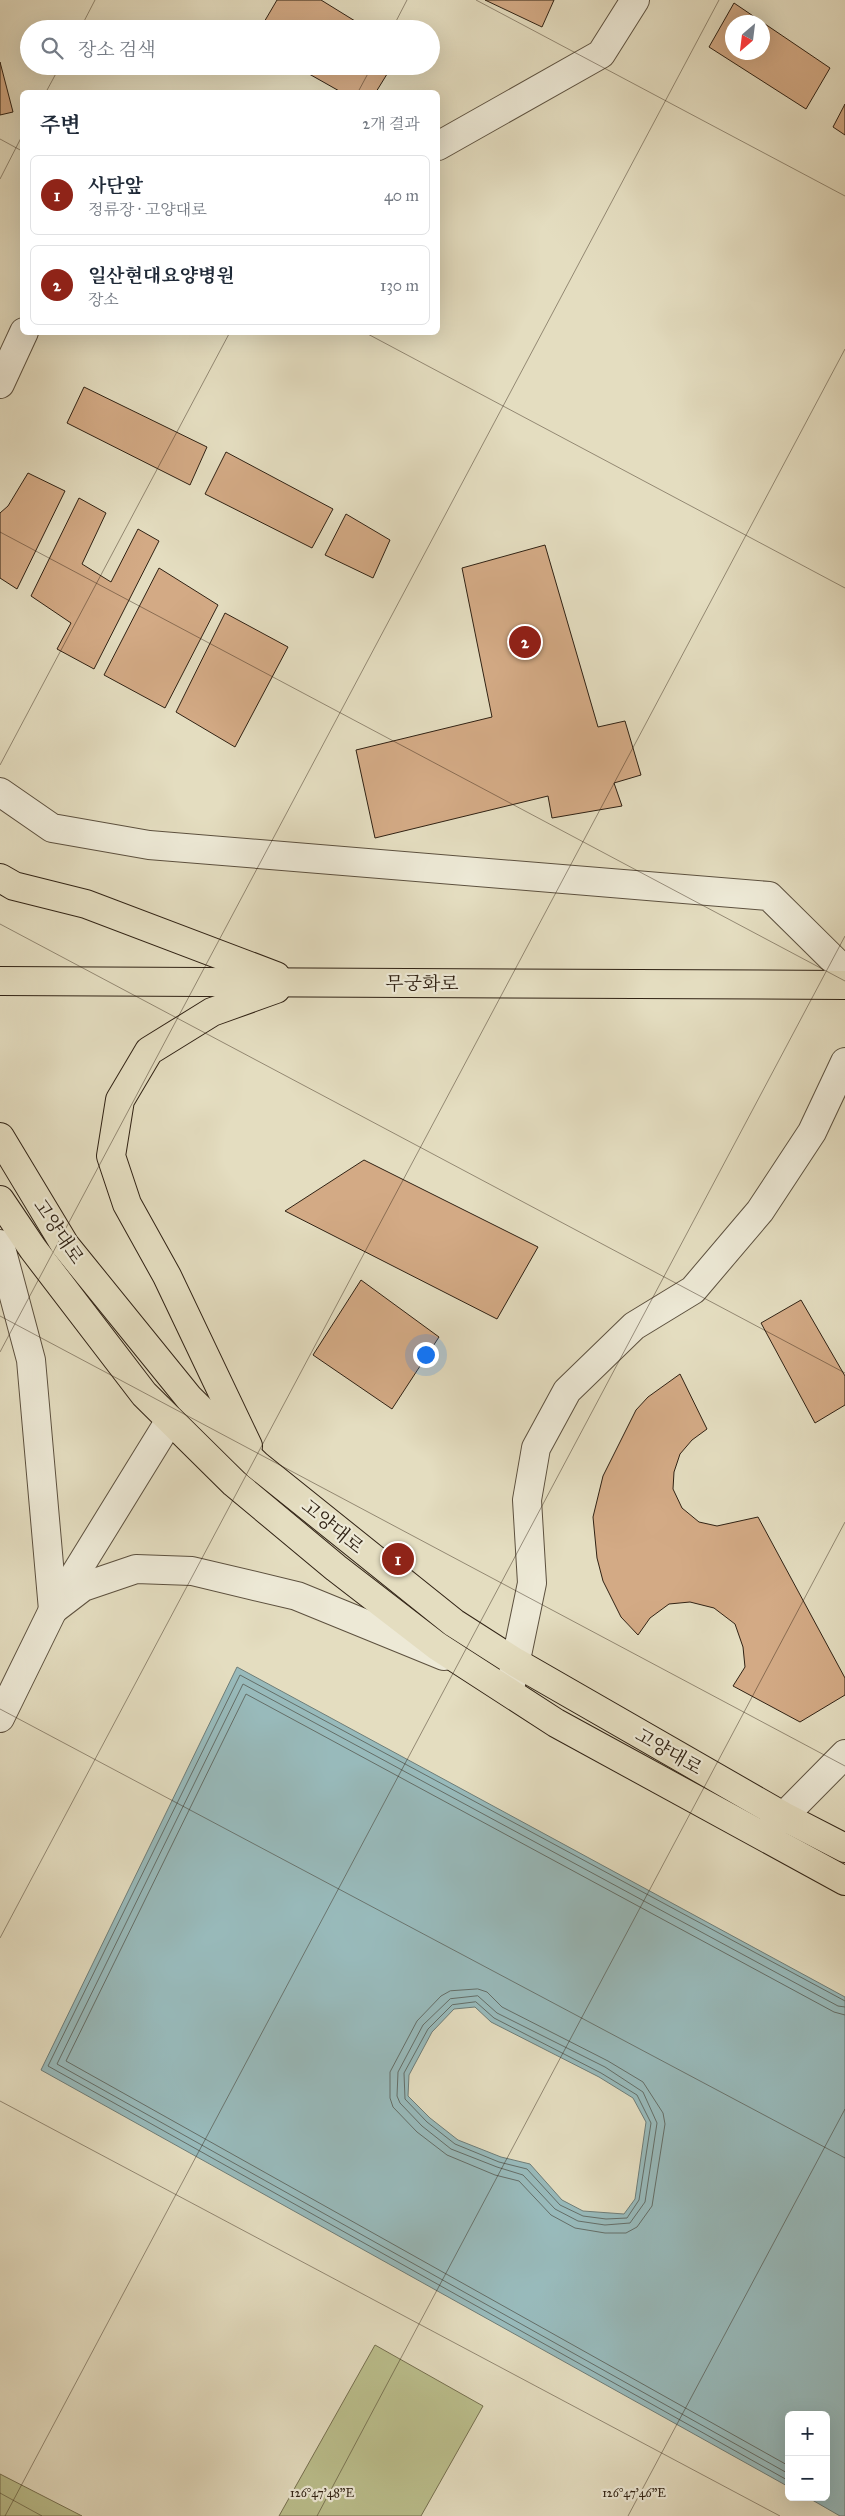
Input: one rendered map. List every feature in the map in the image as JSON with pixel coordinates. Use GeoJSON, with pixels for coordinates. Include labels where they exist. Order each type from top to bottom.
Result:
{"type":"FeatureCollection","features":[{"type":"Feature","properties":{"kind":"main road"},"geometry":{"type":"LineString","coordinates":[[0,878],[14,886],[86,904],[294,983]]}},
{"type":"Feature","properties":{"kind":"main road","name":"무궁화로"},"geometry":{"type":"LineString","coordinates":[[0,981],[845,985]]}},
{"type":"Feature","properties":{"kind":"main road"},"geometry":{"type":"LineString","coordinates":[[257,1465],[166,1276],[127,1204],[112,1156],[120,1100],[149,1051],[212,1012],[294,983]]}},
{"type":"Feature","properties":{"kind":"main road","name":"고양대로"},"geometry":{"type":"LineString","coordinates":[[0,1137],[65,1245],[189,1398],[257,1465],[454,1623],[515,1662],[783,1816],[845,1848]]}},
{"type":"Feature","properties":{"kind":"main road","name":"고양대로"},"geometry":{"type":"LineString","coordinates":[[0,1200],[33,1249],[144,1394],[234,1483],[336,1568],[437,1646],[556,1723],[845,1881]]}},
{"type":"Feature","properties":{"kind":"street"},"geometry":{"type":"LineString","coordinates":[[440,145],[601,54],[635,0]]}},
{"type":"Feature","properties":{"kind":"street"},"geometry":{"type":"LineString","coordinates":[[0,384],[23,335]]}},
{"type":"Feature","properties":{"kind":"street"},"geometry":{"type":"LineString","coordinates":[[0,792],[52,828],[149,845],[769,896],[845,971]]}},
{"type":"Feature","properties":{"kind":"street"},"geometry":{"type":"LineString","coordinates":[[509,1693],[532,1583],[527,1500],[536,1448],[540,1440],[567,1391],[634,1326],[693,1290],[760,1211],[812,1132],[845,1062]]}},
{"type":"Feature","properties":{"kind":"street"},"geometry":{"type":"LineString","coordinates":[[0,1244],[31,1360],[53,1610]]}},
{"type":"Feature","properties":{"kind":"street"},"geometry":{"type":"LineString","coordinates":[[0,1718],[53,1610],[170,1420]]}},
{"type":"Feature","properties":{"kind":"street"},"geometry":{"type":"LineString","coordinates":[[53,1610],[83,1587],[136,1569],[192,1571],[297,1596],[470,1667]]}},
{"type":"Feature","properties":{"kind":"street"},"geometry":{"type":"LineString","coordinates":[[763,1837],[845,1754]]}},
{"type":"Feature","properties":{"kind":"green space"},"geometry":{"type":"Polygon","coordinates":[[[375,2345],[483,2406],[421,2516],[279,2516],[375,2345]]]}},
{"type":"Feature","properties":{"kind":"green space"},"geometry":{"type":"Polygon","coordinates":[[[0,2474],[82,2516],[0,2516],[0,2474]]]}},
{"type":"Feature","properties":{"kind":"water"},"geometry":{"type":"Polygon","coordinates":[[[237,1667],[845,1997],[845,2516],[840,2516],[814,2501],[830,2501],[830,2411],[785,2411],[785,2485],[41,2070],[237,1667]],[[475,2007],[454,2009],[432,2032],[409,2075],[408,2096],[430,2118],[458,2140],[501,2157],[530,2164],[562,2200],[583,2211],[624,2214],[635,2199],[646,2122],[633,2098],[599,2077],[491,2022],[475,2007]]]}},
{"type":"Feature","properties":{"kind":"building"},"geometry":{"type":"Polygon","coordinates":[[[277,0],[321,0],[353,20],[265,20],[277,0]]]}},
{"type":"Feature","properties":{"kind":"building"},"geometry":{"type":"Polygon","coordinates":[[[485,0],[554,0],[542,27],[485,0]]]}},
{"type":"Feature","properties":{"kind":"building"},"geometry":{"type":"Polygon","coordinates":[[[734,3],[752,15],[727,15],[734,3]]]}},
{"type":"Feature","properties":{"kind":"building"},"geometry":{"type":"Polygon","coordinates":[[[725,19],[725,57],[709,47],[725,19]]]}},
{"type":"Feature","properties":{"kind":"building"},"geometry":{"type":"Polygon","coordinates":[[[770,27],[830,68],[806,109],[729,60],[770,60],[770,27]]]}},
{"type":"Feature","properties":{"kind":"building"},"geometry":{"type":"Polygon","coordinates":[[[0,62],[13,112],[0,115],[0,62]]]}},
{"type":"Feature","properties":{"kind":"building"},"geometry":{"type":"Polygon","coordinates":[[[311,75],[386,75],[377,90],[337,90],[311,75]]]}},
{"type":"Feature","properties":{"kind":"building"},"geometry":{"type":"Polygon","coordinates":[[[845,104],[845,135],[833,127],[845,104]]]}},
{"type":"Feature","properties":{"kind":"building"},"geometry":{"type":"Polygon","coordinates":[[[84,387],[207,447],[190,485],[67,423],[84,387]]]}},
{"type":"Feature","properties":{"kind":"building"},"geometry":{"type":"Polygon","coordinates":[[[226,452],[333,509],[312,548],[205,494],[226,452]]]}},
{"type":"Feature","properties":{"kind":"building"},"geometry":{"type":"Polygon","coordinates":[[[28,473],[65,491],[17,589],[0,578],[0,513],[8,506],[28,473]]]}},
{"type":"Feature","properties":{"kind":"building"},"geometry":{"type":"Polygon","coordinates":[[[79,498],[106,513],[82,564],[111,582],[138,529],[159,541],[94,669],[57,649],[71,623],[31,596],[79,498]]]}},
{"type":"Feature","properties":{"kind":"building"},"geometry":{"type":"Polygon","coordinates":[[[346,514],[390,540],[373,578],[325,555],[346,514]]]}},
{"type":"Feature","properties":{"kind":"building"},"geometry":{"type":"Polygon","coordinates":[[[545,545],[598,727],[625,721],[641,775],[614,783],[622,806],[552,818],[548,796],[375,838],[356,750],[492,717],[462,568],[545,545]]]}},
{"type":"Feature","properties":{"kind":"building"},"geometry":{"type":"Polygon","coordinates":[[[159,568],[218,605],[165,708],[104,675],[159,568]]]}},
{"type":"Feature","properties":{"kind":"building"},"geometry":{"type":"Polygon","coordinates":[[[225,613],[288,647],[235,747],[176,712],[225,613]]]}},
{"type":"Feature","properties":{"kind":"building"},"geometry":{"type":"Polygon","coordinates":[[[364,1160],[538,1247],[497,1319],[285,1211],[364,1160]]]}},
{"type":"Feature","properties":{"kind":"building"},"geometry":{"type":"Polygon","coordinates":[[[361,1280],[439,1337],[392,1409],[313,1355],[361,1280]]]}},
{"type":"Feature","properties":{"kind":"building"},"geometry":{"type":"Polygon","coordinates":[[[801,1300],[845,1376],[845,1405],[815,1423],[761,1323],[801,1300]]]}},
{"type":"Feature","properties":{"kind":"building"},"geometry":{"type":"Polygon","coordinates":[[[680,1374],[707,1429],[692,1440],[680,1454],[674,1472],[673,1489],[682,1508],[699,1522],[717,1526],[758,1517],[845,1678],[845,1695],[800,1722],[733,1686],[745,1667],[743,1647],[735,1624],[714,1608],[690,1602],[669,1604],[650,1618],[638,1635],[621,1617],[603,1581],[597,1558],[593,1517],[603,1476],[636,1410],[648,1397],[680,1374]]]}},
{"type":"Feature","properties":{"kind":"place","name":"일산현대요양병원"},"geometry":{"type":"Point","coordinates":[525,642]}},
{"type":"Feature","properties":{"kind":"place","name":"사단앞"},"geometry":{"type":"Point","coordinates":[398,1559]}}]}
